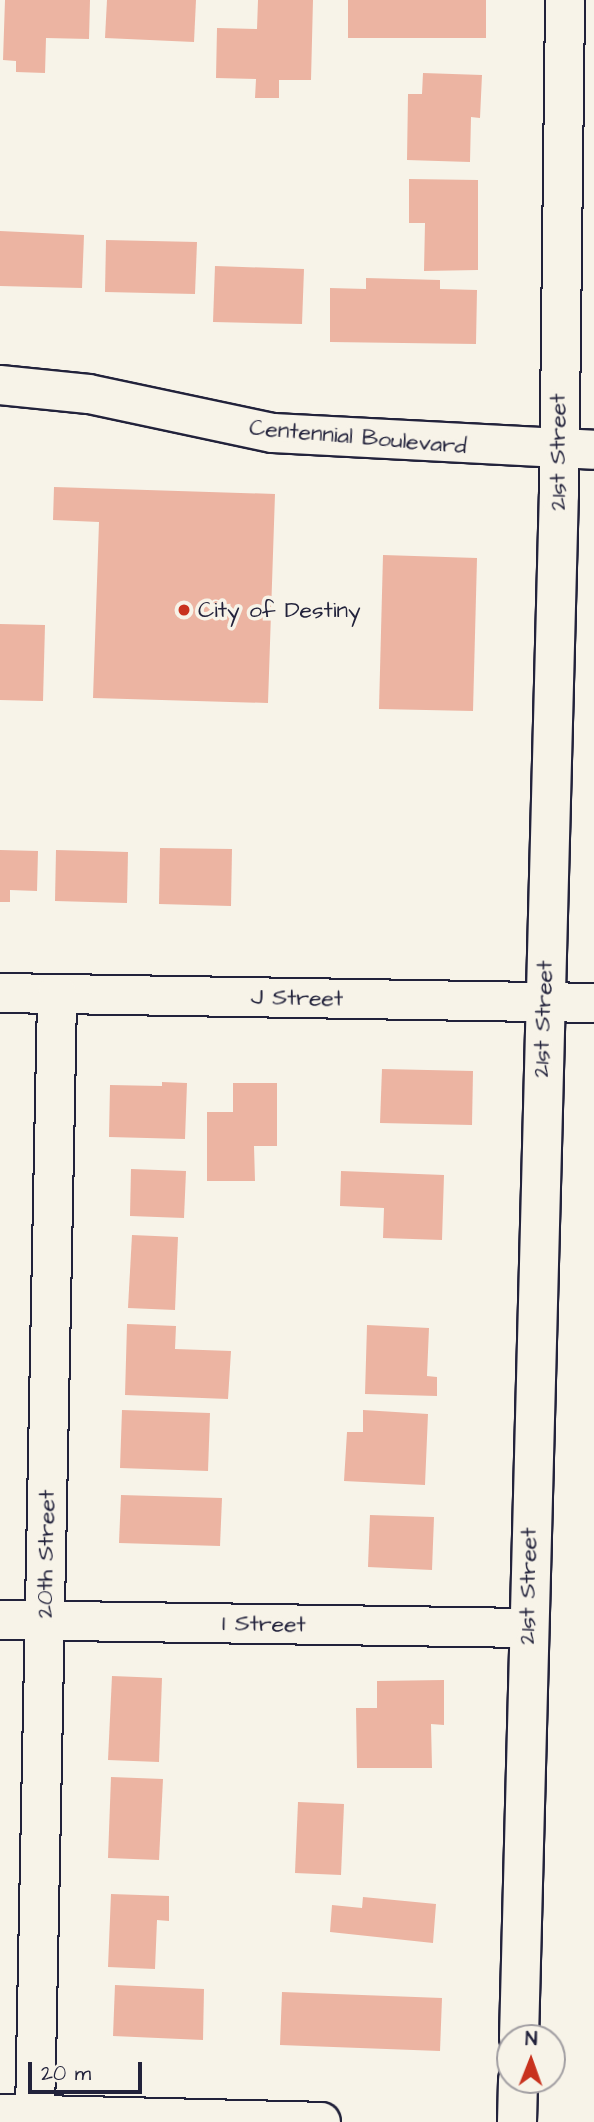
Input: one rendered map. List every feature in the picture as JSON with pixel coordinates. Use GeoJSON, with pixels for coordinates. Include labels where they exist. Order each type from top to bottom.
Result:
{"type":"FeatureCollection","features":[{"type":"Feature","properties":{"kind":"street","name":"21st Street"},"geometry":{"type":"LineString","coordinates":[[519,2024],[565,0]]}},
{"type":"Feature","properties":{"kind":"street","name":"Centennial Boulevard"},"geometry":{"type":"LineString","coordinates":[[0,385],[89,394],[273,433],[594,450]]}},
{"type":"Feature","properties":{"kind":"street","name":"J Street"},"geometry":{"type":"LineString","coordinates":[[0,993],[594,1003]]}},
{"type":"Feature","properties":{"kind":"street","name":"20th Street"},"geometry":{"type":"LineString","coordinates":[[17,2114],[45,1620],[57,994]]}},
{"type":"Feature","properties":{"kind":"street","name":"I Street"},"geometry":{"type":"LineString","coordinates":[[0,1620],[527,1628]]}},
{"type":"Feature","properties":{"kind":"street"},"geometry":{"type":"LineString","coordinates":[[517,2122],[518,2094]]}},
{"type":"Feature","properties":{"kind":"street"},"geometry":{"type":"LineString","coordinates":[[17,2114],[321,2122]]}},
{"type":"Feature","properties":{"kind":"building"},"geometry":{"type":"Polygon","coordinates":[[[5,0],[90,0],[89,39],[46,38],[45,73],[16,72],[16,61],[3,60],[5,0]]]}},
{"type":"Feature","properties":{"kind":"building"},"geometry":{"type":"Polygon","coordinates":[[[107,0],[196,0],[194,42],[105,38],[107,0]]]}},
{"type":"Feature","properties":{"kind":"building"},"geometry":{"type":"Polygon","coordinates":[[[258,0],[313,0],[311,80],[279,80],[279,98],[255,98],[256,79],[216,78],[217,28],[257,29],[258,0]]]}},
{"type":"Feature","properties":{"kind":"building"},"geometry":{"type":"Polygon","coordinates":[[[348,0],[486,0],[486,38],[348,38],[348,0]]]}},
{"type":"Feature","properties":{"kind":"building"},"geometry":{"type":"Polygon","coordinates":[[[423,73],[482,75],[480,118],[471,117],[470,162],[407,160],[408,94],[422,94],[423,73]]]}},
{"type":"Feature","properties":{"kind":"building"},"geometry":{"type":"Polygon","coordinates":[[[409,179],[478,180],[478,270],[424,271],[425,223],[409,223],[409,179]]]}},
{"type":"Feature","properties":{"kind":"building"},"geometry":{"type":"Polygon","coordinates":[[[0,231],[84,235],[82,288],[0,286],[0,231]]]}},
{"type":"Feature","properties":{"kind":"building"},"geometry":{"type":"Polygon","coordinates":[[[106,240],[197,242],[195,294],[105,292],[106,240]]]}},
{"type":"Feature","properties":{"kind":"building"},"geometry":{"type":"Polygon","coordinates":[[[215,266],[304,269],[302,324],[213,322],[215,266]]]}},
{"type":"Feature","properties":{"kind":"building"},"geometry":{"type":"Polygon","coordinates":[[[366,278],[440,280],[440,289],[477,290],[476,344],[330,342],[330,288],[366,289],[366,278]]]}},
{"type":"Feature","properties":{"kind":"building","name":"City of Destiny"},"geometry":{"type":"Polygon","coordinates":[[[54,487],[275,494],[268,703],[93,698],[99,522],[53,520],[54,487]]]}},
{"type":"Feature","properties":{"kind":"building"},"geometry":{"type":"Polygon","coordinates":[[[383,555],[477,558],[473,711],[379,709],[383,555]]]}},
{"type":"Feature","properties":{"kind":"building"},"geometry":{"type":"Polygon","coordinates":[[[0,624],[45,625],[43,701],[0,700],[0,624]]]}},
{"type":"Feature","properties":{"kind":"building"},"geometry":{"type":"Polygon","coordinates":[[[160,848],[232,849],[231,906],[159,904],[160,848]]]}},
{"type":"Feature","properties":{"kind":"building"},"geometry":{"type":"Polygon","coordinates":[[[0,850],[38,851],[37,891],[10,890],[10,902],[0,902],[0,850]]]}},
{"type":"Feature","properties":{"kind":"building"},"geometry":{"type":"Polygon","coordinates":[[[56,850],[128,852],[127,903],[55,901],[56,850]]]}},
{"type":"Feature","properties":{"kind":"building"},"geometry":{"type":"Polygon","coordinates":[[[382,1069],[473,1071],[472,1125],[380,1123],[382,1069]]]}},
{"type":"Feature","properties":{"kind":"building"},"geometry":{"type":"Polygon","coordinates":[[[162,1082],[187,1083],[185,1139],[109,1137],[110,1085],[162,1086],[162,1082]]]}},
{"type":"Feature","properties":{"kind":"building"},"geometry":{"type":"Polygon","coordinates":[[[233,1083],[277,1083],[277,1146],[254,1146],[255,1181],[207,1181],[207,1112],[233,1112],[233,1083]]]}},
{"type":"Feature","properties":{"kind":"building"},"geometry":{"type":"Polygon","coordinates":[[[131,1169],[186,1171],[184,1218],[130,1216],[131,1169]]]}},
{"type":"Feature","properties":{"kind":"building"},"geometry":{"type":"Polygon","coordinates":[[[341,1171],[444,1175],[442,1240],[383,1238],[384,1208],[340,1206],[341,1171]]]}},
{"type":"Feature","properties":{"kind":"building"},"geometry":{"type":"Polygon","coordinates":[[[132,1235],[178,1237],[175,1310],[128,1308],[132,1235]]]}},
{"type":"Feature","properties":{"kind":"building"},"geometry":{"type":"Polygon","coordinates":[[[127,1324],[176,1326],[175,1349],[231,1351],[228,1399],[125,1395],[127,1324]]]}},
{"type":"Feature","properties":{"kind":"building"},"geometry":{"type":"Polygon","coordinates":[[[367,1325],[429,1328],[427,1376],[437,1377],[437,1396],[365,1394],[367,1325]]]}},
{"type":"Feature","properties":{"kind":"building"},"geometry":{"type":"Polygon","coordinates":[[[122,1410],[210,1413],[208,1471],[120,1468],[122,1410]]]}},
{"type":"Feature","properties":{"kind":"building"},"geometry":{"type":"Polygon","coordinates":[[[363,1410],[428,1414],[425,1485],[344,1481],[347,1432],[363,1432],[363,1410]]]}},
{"type":"Feature","properties":{"kind":"building"},"geometry":{"type":"Polygon","coordinates":[[[121,1495],[222,1498],[220,1546],[119,1543],[121,1495]]]}},
{"type":"Feature","properties":{"kind":"building"},"geometry":{"type":"Polygon","coordinates":[[[370,1515],[434,1517],[432,1570],[368,1567],[370,1515]]]}},
{"type":"Feature","properties":{"kind":"building"},"geometry":{"type":"Polygon","coordinates":[[[112,1676],[162,1678],[159,1762],[108,1760],[112,1676]]]}},
{"type":"Feature","properties":{"kind":"building"},"geometry":{"type":"Polygon","coordinates":[[[444,1680],[444,1725],[431,1724],[432,1768],[357,1768],[356,1708],[377,1708],[377,1681],[444,1680]]]}},
{"type":"Feature","properties":{"kind":"building"},"geometry":{"type":"Polygon","coordinates":[[[111,1777],[163,1779],[159,1860],[108,1858],[111,1777]]]}},
{"type":"Feature","properties":{"kind":"building"},"geometry":{"type":"Polygon","coordinates":[[[298,1802],[344,1804],[341,1875],[295,1873],[298,1802]]]}},
{"type":"Feature","properties":{"kind":"building"},"geometry":{"type":"Polygon","coordinates":[[[111,1894],[169,1896],[169,1921],[157,1920],[155,1969],[108,1967],[111,1894]]]}},
{"type":"Feature","properties":{"kind":"building"},"geometry":{"type":"Polygon","coordinates":[[[363,1897],[436,1904],[433,1943],[330,1932],[332,1905],[362,1908],[363,1897]]]}},
{"type":"Feature","properties":{"kind":"building"},"geometry":{"type":"Polygon","coordinates":[[[115,1985],[204,1989],[203,2040],[113,2036],[115,1985]]]}},
{"type":"Feature","properties":{"kind":"building"},"geometry":{"type":"Polygon","coordinates":[[[282,1992],[442,1998],[440,2051],[280,2045],[282,1992]]]}},
{"type":"Feature","properties":{"kind":"place","name":"City of Destiny"},"geometry":{"type":"Point","coordinates":[184,610]}}]}
